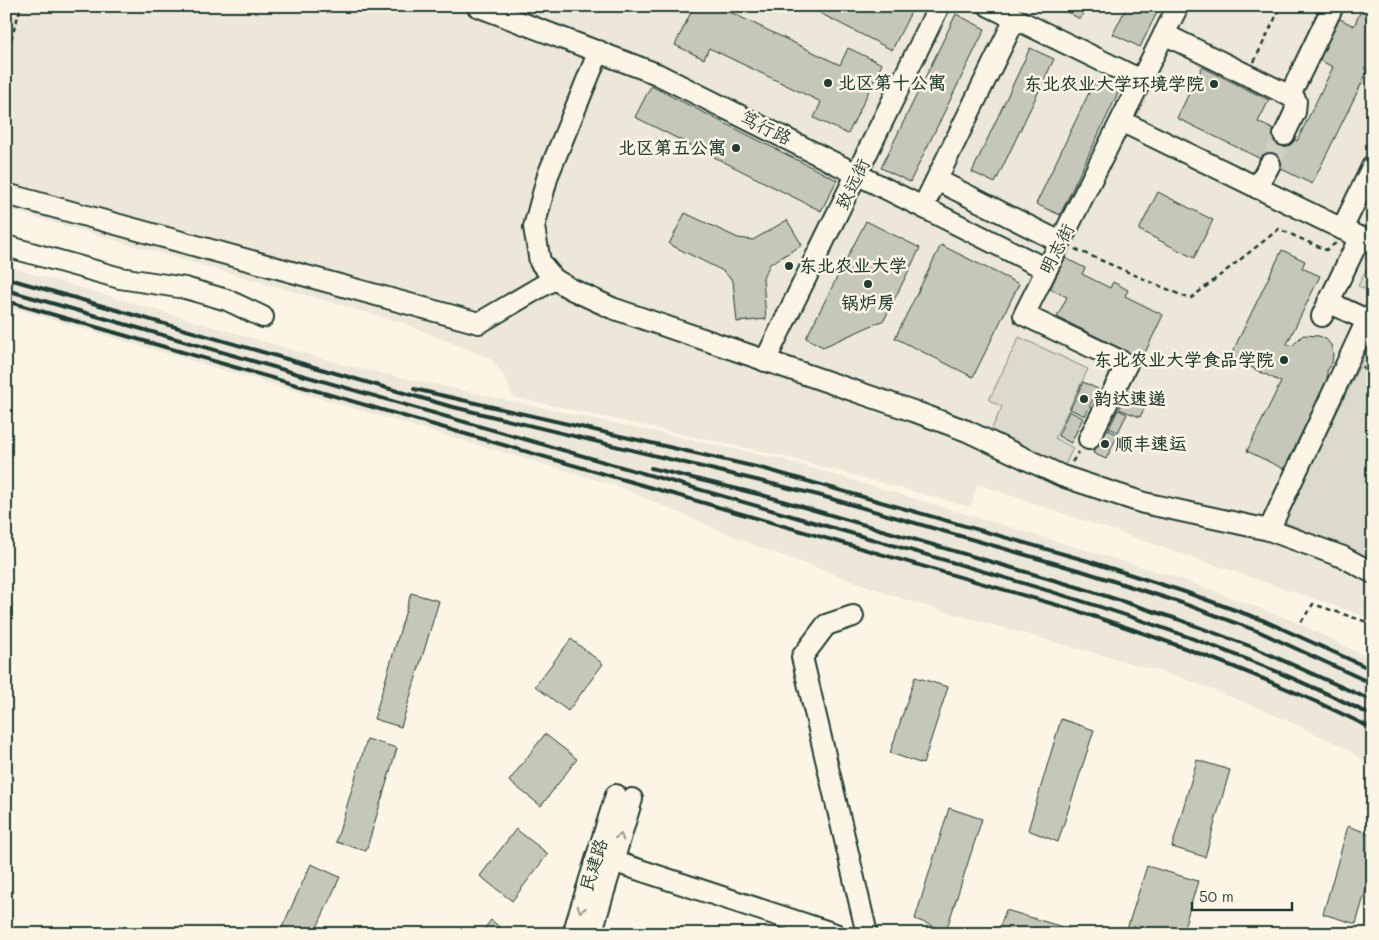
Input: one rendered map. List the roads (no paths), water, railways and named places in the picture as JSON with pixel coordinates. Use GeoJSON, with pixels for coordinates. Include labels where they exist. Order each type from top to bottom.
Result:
{"type":"FeatureCollection","features":[{"type":"Feature","properties":{"kind":"street","name":"笃行路"},"geometry":{"type":"LineString","coordinates":[[477,6],[657,74],[859,174],[1046,270]]}},
{"type":"Feature","properties":{"kind":"street","name":"致远街"},"geometry":{"type":"LineString","coordinates":[[765,361],[859,174],[939,6]]}},
{"type":"Feature","properties":{"kind":"street"},"geometry":{"type":"LineString","coordinates":[[989,6],[1141,80]]}},
{"type":"Feature","properties":{"kind":"street","name":"明志街"},"geometry":{"type":"LineString","coordinates":[[1089,439],[1127,364],[1024,315],[1178,6]]}},
{"type":"Feature","properties":{"kind":"street"},"geometry":{"type":"LineString","coordinates":[[1290,95],[1333,6]]}},
{"type":"Feature","properties":{"kind":"street"},"geometry":{"type":"LineString","coordinates":[[923,207],[1016,19]]}},
{"type":"Feature","properties":{"kind":"street"},"geometry":{"type":"LineString","coordinates":[[1164,34],[1290,95],[1296,101],[1297,106],[1284,135]]}},
{"type":"Feature","properties":{"kind":"street"},"geometry":{"type":"LineString","coordinates":[[599,51],[548,175],[534,227],[540,262],[554,278],[571,289],[612,308],[958,428],[1062,476],[1144,503],[1269,530],[1343,558],[1373,574]]}},
{"type":"Feature","properties":{"kind":"street"},"geometry":{"type":"LineString","coordinates":[[1120,121],[1356,236]]}},
{"type":"Feature","properties":{"kind":"street"},"geometry":{"type":"LineString","coordinates":[[1257,188],[1270,164]]}},
{"type":"Feature","properties":{"kind":"street"},"geometry":{"type":"LineString","coordinates":[[1269,530],[1355,359],[1367,320],[1325,309],[1356,236],[1373,165]]}},
{"type":"Feature","properties":{"kind":"street"},"geometry":{"type":"LineString","coordinates":[[937,180],[1060,242]]}},
{"type":"Feature","properties":{"kind":"street"},"geometry":{"type":"LineString","coordinates":[[6,194],[479,323],[554,278]]}},
{"type":"Feature","properties":{"kind":"street"},"geometry":{"type":"LineString","coordinates":[[6,246],[120,278],[184,288],[227,300],[263,317]]}},
{"type":"Feature","properties":{"kind":"street"},"geometry":{"type":"LineString","coordinates":[[852,616],[826,626],[802,657],[867,934]]}},
{"type":"Feature","properties":{"kind":"street","name":"民建路"},"geometry":{"type":"LineString","coordinates":[[573,934],[605,859],[624,797]]}},
{"type":"Feature","properties":{"kind":"street"},"geometry":{"type":"LineString","coordinates":[[605,859],[835,934]]}},
{"type":"Feature","properties":{"kind":"street","name":"民建路"},"geometry":{"type":"LineString","coordinates":[[591,934],[605,859]]}},
{"type":"Feature","properties":{"kind":"tunnel"},"geometry":{"type":"LineString","coordinates":[[1270,164],[1284,135]]}},
{"type":"Feature","properties":{"kind":"railway"},"geometry":{"type":"LineString","coordinates":[[6,278],[449,406],[818,495],[1085,572],[1182,603],[1260,632],[1373,684]]}},
{"type":"Feature","properties":{"kind":"railway"},"geometry":{"type":"LineString","coordinates":[[6,290],[609,462],[1096,605],[1236,655],[1305,684],[1373,716]]}},
{"type":"Feature","properties":{"kind":"railway"},"geometry":{"type":"LineString","coordinates":[[6,301],[1074,610],[1226,664],[1300,694],[1373,729]]}},
{"type":"Feature","properties":{"kind":"railway"},"geometry":{"type":"LineString","coordinates":[[414,389],[765,469],[1088,561],[1185,592],[1265,621],[1373,670]]}},
{"type":"Feature","properties":{"kind":"railway"},"geometry":{"type":"LineString","coordinates":[[651,468],[762,495],[1081,588],[1177,619],[1255,648],[1373,701]]}},
{"type":"Feature","properties":{"kind":"place","name":"北区第十公寓"},"geometry":{"type":"Point","coordinates":[828,83]}},
{"type":"Feature","properties":{"kind":"place","name":"东北农业大学环境学院"},"geometry":{"type":"Point","coordinates":[1214,84]}},
{"type":"Feature","properties":{"kind":"place","name":"北区第五公寓"},"geometry":{"type":"Point","coordinates":[736,148]}},
{"type":"Feature","properties":{"kind":"place","name":"东北农业大学"},"geometry":{"type":"Point","coordinates":[789,266]}},
{"type":"Feature","properties":{"kind":"place","name":"锅炉房"},"geometry":{"type":"Point","coordinates":[868,284]}},
{"type":"Feature","properties":{"kind":"place","name":"东北农业大学食品学院"},"geometry":{"type":"Point","coordinates":[1284,360]}},
{"type":"Feature","properties":{"kind":"place","name":"韵达速递"},"geometry":{"type":"Point","coordinates":[1084,399]}},
{"type":"Feature","properties":{"kind":"place","name":"顺丰速运"},"geometry":{"type":"Point","coordinates":[1105,444]}}]}
